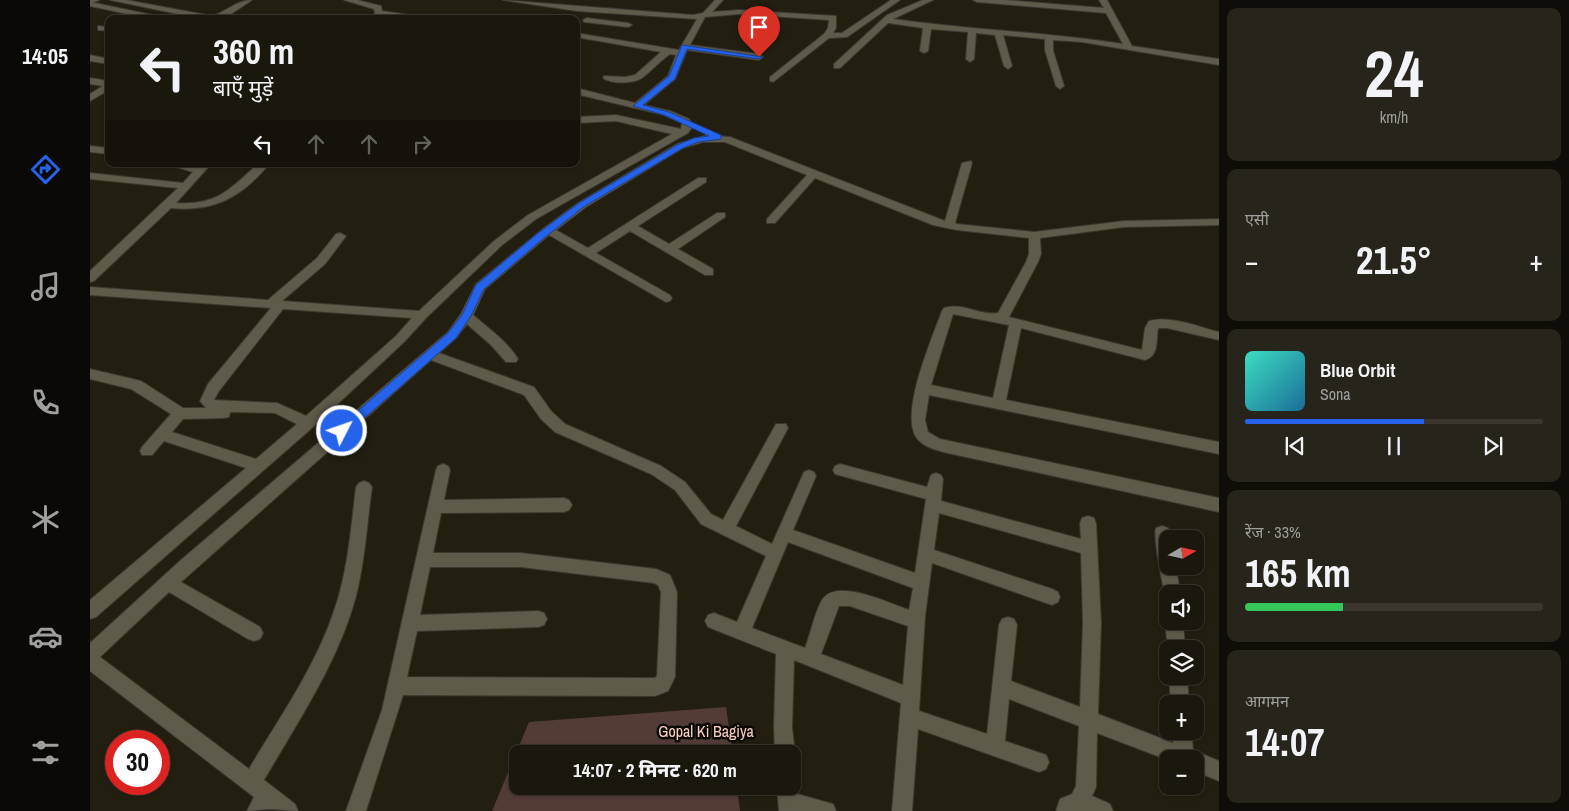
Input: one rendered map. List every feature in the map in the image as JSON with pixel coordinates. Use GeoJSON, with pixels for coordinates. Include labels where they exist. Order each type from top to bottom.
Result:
{"type":"FeatureCollection","features":[{"type":"Feature","properties":{"kind":"main road"},"geometry":{"type":"LineString","coordinates":[[90,3],[95,0]]}},
{"type":"Feature","properties":{"kind":"street"},"geometry":{"type":"LineString","coordinates":[[114,0],[194,15]]}},
{"type":"Feature","properties":{"kind":"street"},"geometry":{"type":"LineString","coordinates":[[223,15],[248,0]]}},
{"type":"Feature","properties":{"kind":"street"},"geometry":{"type":"LineString","coordinates":[[348,0],[378,8],[377,15]]}},
{"type":"Feature","properties":{"kind":"street"},"geometry":{"type":"LineString","coordinates":[[507,0],[536,2],[577,10],[703,16],[733,12],[830,16],[834,19],[827,36],[773,79]]}},
{"type":"Feature","properties":{"kind":"street"},"geometry":{"type":"LineString","coordinates":[[577,10],[585,0]]}},
{"type":"Feature","properties":{"kind":"street"},"geometry":{"type":"LineString","coordinates":[[637,106],[672,77],[682,50],[703,16],[719,0]]}},
{"type":"Feature","properties":{"kind":"street"},"geometry":{"type":"LineString","coordinates":[[827,36],[844,35],[896,0]]}},
{"type":"Feature","properties":{"kind":"street"},"geometry":{"type":"LineString","coordinates":[[837,66],[886,20],[929,0]]}},
{"type":"Feature","properties":{"kind":"street"},"geometry":{"type":"LineString","coordinates":[[977,0],[1108,11]]}},
{"type":"Feature","properties":{"kind":"street"},"geometry":{"type":"LineString","coordinates":[[1104,0],[1108,11],[1129,48]]}},
{"type":"Feature","properties":{"kind":"street"},"geometry":{"type":"LineString","coordinates":[[90,3],[144,15]]}},
{"type":"Feature","properties":{"kind":"street"},"geometry":{"type":"LineString","coordinates":[[580,31],[593,10]]}},
{"type":"Feature","properties":{"kind":"street"},"geometry":{"type":"LineString","coordinates":[[587,20],[628,25]]}},
{"type":"Feature","properties":{"kind":"street"},"geometry":{"type":"LineString","coordinates":[[886,20],[927,26],[1050,37],[1219,62]]}},
{"type":"Feature","properties":{"kind":"street"},"geometry":{"type":"LineString","coordinates":[[924,51],[927,26]]}},
{"type":"Feature","properties":{"kind":"street"},"geometry":{"type":"LineString","coordinates":[[970,59],[972,30]]}},
{"type":"Feature","properties":{"kind":"street"},"geometry":{"type":"LineString","coordinates":[[998,32],[1008,66]]}},
{"type":"Feature","properties":{"kind":"street"},"geometry":{"type":"LineString","coordinates":[[580,36],[668,51],[682,50],[759,57]]}},
{"type":"Feature","properties":{"kind":"street"},"geometry":{"type":"LineString","coordinates":[[1050,37],[1049,50],[1060,86]]}},
{"type":"Feature","properties":{"kind":"street"},"geometry":{"type":"LineString","coordinates":[[607,78],[630,80],[638,78],[648,66],[668,51]]}},
{"type":"Feature","properties":{"kind":"street"},"geometry":{"type":"LineString","coordinates":[[90,58],[105,61]]}},
{"type":"Feature","properties":{"kind":"street"},"geometry":{"type":"LineString","coordinates":[[90,81],[105,84]]}},
{"type":"Feature","properties":{"kind":"street"},"geometry":{"type":"LineString","coordinates":[[90,98],[105,88]]}},
{"type":"Feature","properties":{"kind":"street"},"geometry":{"type":"LineString","coordinates":[[580,92],[667,114],[718,137]]}},
{"type":"Feature","properties":{"kind":"street"},"geometry":{"type":"LineString","coordinates":[[580,120],[616,118],[680,133]]}},
{"type":"Feature","properties":{"kind":"street"},"geometry":{"type":"LineString","coordinates":[[90,611],[308,423],[400,339],[422,314],[498,243],[532,218],[685,130],[696,126]]}},
{"type":"Feature","properties":{"kind":"street"},"geometry":{"type":"LineString","coordinates":[[90,655],[168,583],[452,336],[466,316],[480,287],[582,204],[680,146],[696,140],[718,137],[727,138],[910,213],[949,225],[1034,235],[1124,224],[1219,222]]}},
{"type":"Feature","properties":{"kind":"street"},"geometry":{"type":"LineString","coordinates":[[90,149],[105,151]]}},
{"type":"Feature","properties":{"kind":"street"},"geometry":{"type":"LineString","coordinates":[[949,225],[967,163]]}},
{"type":"Feature","properties":{"kind":"street"},"geometry":{"type":"LineString","coordinates":[[90,278],[168,205],[203,167]]}},
{"type":"Feature","properties":{"kind":"street"},"geometry":{"type":"LineString","coordinates":[[168,205],[197,208],[213,205],[236,189],[261,167]]}},
{"type":"Feature","properties":{"kind":"street"},"geometry":{"type":"LineString","coordinates":[[771,221],[813,174]]}},
{"type":"Feature","properties":{"kind":"street"},"geometry":{"type":"LineString","coordinates":[[90,176],[185,186]]}},
{"type":"Feature","properties":{"kind":"street"},"geometry":{"type":"LineString","coordinates":[[588,253],[702,180]]}},
{"type":"Feature","properties":{"kind":"street"},"geometry":{"type":"LineString","coordinates":[[670,249],[721,215]]}},
{"type":"Feature","properties":{"kind":"street"},"geometry":{"type":"LineString","coordinates":[[630,226],[709,272]]}},
{"type":"Feature","properties":{"kind":"street"},"geometry":{"type":"LineString","coordinates":[[548,230],[666,298]]}},
{"type":"Feature","properties":{"kind":"street"},"geometry":{"type":"LineString","coordinates":[[997,318],[1003,316],[1032,262],[1035,254],[1034,235]]}},
{"type":"Feature","properties":{"kind":"street"},"geometry":{"type":"LineString","coordinates":[[308,423],[278,408],[215,406],[207,401],[213,388],[276,304],[321,261],[340,236]]}},
{"type":"Feature","properties":{"kind":"street"},"geometry":{"type":"LineString","coordinates":[[90,291],[422,314]]}},
{"type":"Feature","properties":{"kind":"street"},"geometry":{"type":"LineString","coordinates":[[1219,336],[1166,324],[1153,324],[1150,329],[1150,349],[1145,355],[997,318],[960,311],[948,311],[939,333],[917,420],[923,436],[930,442],[1219,505]]}},
{"type":"Feature","properties":{"kind":"street"},"geometry":{"type":"LineString","coordinates":[[466,316],[496,342],[510,359]]}},
{"type":"Feature","properties":{"kind":"street"},"geometry":{"type":"LineString","coordinates":[[999,403],[1016,323]]}},
{"type":"Feature","properties":{"kind":"street"},"geometry":{"type":"LineString","coordinates":[[430,355],[529,391],[546,415],[560,428],[656,470],[675,481],[697,511],[706,519],[775,554]]}},
{"type":"Feature","properties":{"kind":"street"},"geometry":{"type":"LineString","coordinates":[[90,374],[109,376],[136,385],[180,413],[207,414],[278,408]]}},
{"type":"Feature","properties":{"kind":"street"},"geometry":{"type":"LineString","coordinates":[[924,389],[1219,448]]}},
{"type":"Feature","properties":{"kind":"street"},"geometry":{"type":"LineString","coordinates":[[147,451],[180,413]]}},
{"type":"Feature","properties":{"kind":"street"},"geometry":{"type":"LineString","coordinates":[[726,529],[781,428]]}},
{"type":"Feature","properties":{"kind":"street"},"geometry":{"type":"LineString","coordinates":[[161,434],[258,466]]}},
{"type":"Feature","properties":{"kind":"street"},"geometry":{"type":"LineString","coordinates":[[356,811],[384,734],[397,686],[443,470]]}},
{"type":"Feature","properties":{"kind":"street"},"geometry":{"type":"LineString","coordinates":[[840,470],[934,493],[1089,548]]}},
{"type":"Feature","properties":{"kind":"street"},"geometry":{"type":"LineString","coordinates":[[742,631],[809,476]]}},
{"type":"Feature","properties":{"kind":"street"},"geometry":{"type":"LineString","coordinates":[[251,783],[313,677],[342,612],[352,572],[364,487]]}},
{"type":"Feature","properties":{"kind":"street"},"geometry":{"type":"LineString","coordinates":[[902,811],[917,621],[934,493]]}},
{"type":"Feature","properties":{"kind":"street"},"geometry":{"type":"LineString","coordinates":[[435,507],[564,505]]}},
{"type":"Feature","properties":{"kind":"street"},"geometry":{"type":"LineString","coordinates":[[1088,523],[1092,609],[1090,720],[1086,787],[1072,806],[1103,811]]}},
{"type":"Feature","properties":{"kind":"street"},"geometry":{"type":"LineString","coordinates":[[784,534],[922,583]]}},
{"type":"Feature","properties":{"kind":"street"},"geometry":{"type":"LineString","coordinates":[[926,554],[1052,597]]}},
{"type":"Feature","properties":{"kind":"street"},"geometry":{"type":"LineString","coordinates":[[397,686],[655,687],[662,685],[666,677],[669,592],[664,580],[656,576],[521,560],[424,560]]}},
{"type":"Feature","properties":{"kind":"street"},"geometry":{"type":"LineString","coordinates":[[168,583],[254,633]]}},
{"type":"Feature","properties":{"kind":"street"},"geometry":{"type":"LineString","coordinates":[[810,660],[829,604],[835,598],[850,598],[917,621]]}},
{"type":"Feature","properties":{"kind":"street"},"geometry":{"type":"LineString","coordinates":[[411,623],[538,619]]}},
{"type":"Feature","properties":{"kind":"street"},"geometry":{"type":"LineString","coordinates":[[714,621],[786,649],[995,746],[1039,762]]}},
{"type":"Feature","properties":{"kind":"street"},"geometry":{"type":"LineString","coordinates":[[995,746],[1008,625]]}},
{"type":"Feature","properties":{"kind":"street"},"geometry":{"type":"LineString","coordinates":[[784,745],[783,727],[786,649]]}},
{"type":"Feature","properties":{"kind":"street"},"geometry":{"type":"LineString","coordinates":[[90,660],[251,783],[262,803],[288,811]]}},
{"type":"Feature","properties":{"kind":"street"},"geometry":{"type":"LineString","coordinates":[[1002,687],[1169,750]]}},
{"type":"Feature","properties":{"kind":"street"},"geometry":{"type":"LineString","coordinates":[[1204,764],[1219,771]]}},
{"type":"Feature","properties":{"kind":"street"},"geometry":{"type":"LineString","coordinates":[[788,800],[826,811]]}},
{"type":"Feature","properties":{"kind":"green space","name":"Gopal Ki Bagiya"},"geometry":{"type":"Polygon","coordinates":[[[726,707],[732,745],[519,745],[529,722],[726,707]]]}},
{"type":"Feature","properties":{"kind":"green space","name":"Gopal Ki Bagiya"},"geometry":{"type":"Polygon","coordinates":[[[509,770],[509,795],[738,795],[740,811],[492,811],[509,770]]]}},
{"type":"Feature","properties":{"kind":"route"},"geometry":{"type":"LineString","coordinates":[[342,431],[452,336],[461,325],[480,287],[541,236],[582,204],[680,146],[708,137],[718,137],[686,121],[637,106],[672,77],[684,47],[759,57]]}}]}
